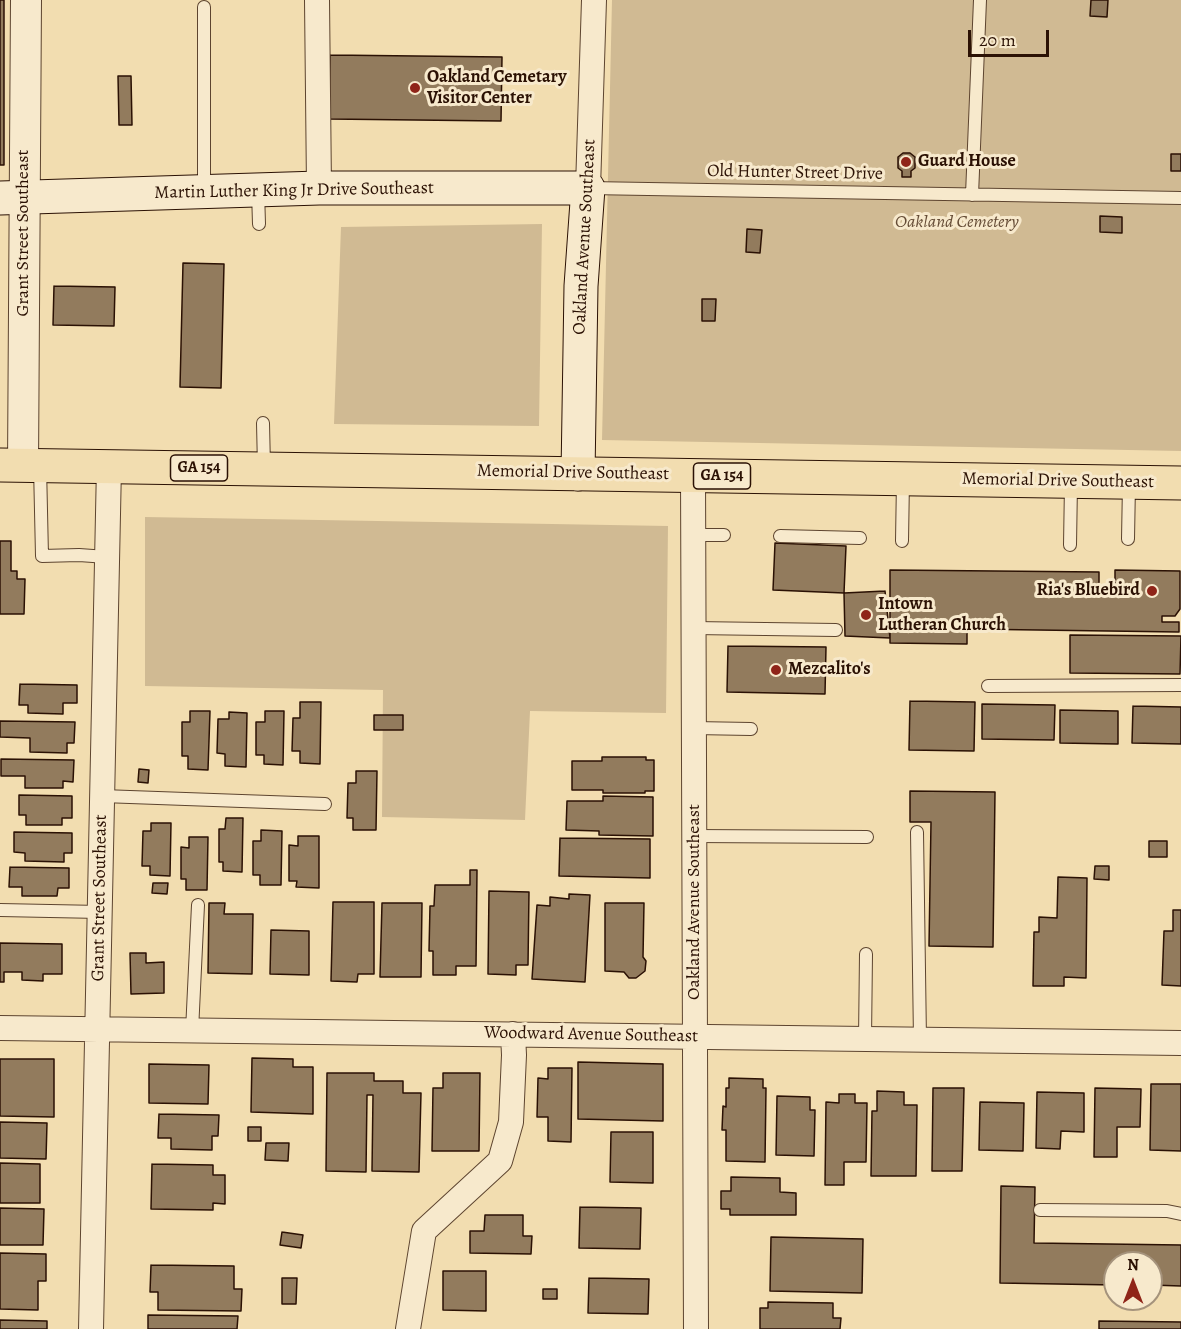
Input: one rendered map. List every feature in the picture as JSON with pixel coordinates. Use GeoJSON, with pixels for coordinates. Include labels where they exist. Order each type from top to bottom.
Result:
{"type":"FeatureCollection","features":[{"type":"Feature","properties":{"kind":"main road","name":"Martin Luther King Jr Drive Southeast"},"geometry":{"type":"LineString","coordinates":[[12,198],[319,188],[588,188]]}},
{"type":"Feature","properties":{"kind":"main road","name":"Oakland Avenue Southeast"},"geometry":{"type":"LineString","coordinates":[[578,474],[581,286],[588,188]]}},
{"type":"Feature","properties":{"kind":"main road","name":"Memorial Drive Southeast"},"geometry":{"type":"LineString","coordinates":[[21,465],[1181,483]]}},
{"type":"Feature","properties":{"kind":"street","name":"Grant Street Southeast"},"geometry":{"type":"LineString","coordinates":[[21,465],[12,198],[26,0]]}},
{"type":"Feature","properties":{"kind":"street"},"geometry":{"type":"LineString","coordinates":[[317,0],[319,188]]}},
{"type":"Feature","properties":{"kind":"street","name":"Oakland Avenue Southeast"},"geometry":{"type":"LineString","coordinates":[[588,188],[594,0]]}},
{"type":"Feature","properties":{"kind":"street","name":"Grant Street Southeast"},"geometry":{"type":"LineString","coordinates":[[92,1329],[109,466]]}},
{"type":"Feature","properties":{"kind":"street","name":"Oakland Avenue Southeast"},"geometry":{"type":"LineString","coordinates":[[693,475],[696,1329]]}},
{"type":"Feature","properties":{"kind":"street","name":"Woodward Avenue Southeast"},"geometry":{"type":"LineString","coordinates":[[0,1028],[1181,1043]]}},
{"type":"Feature","properties":{"kind":"street"},"geometry":{"type":"LineString","coordinates":[[408,1329],[424,1231],[500,1161],[511,1122],[513,1034]]}},
{"type":"Feature","properties":{"kind":"lane"},"geometry":{"type":"LineString","coordinates":[[972,195],[980,0]]}},
{"type":"Feature","properties":{"kind":"lane"},"geometry":{"type":"LineString","coordinates":[[204,8],[204,192]]}},
{"type":"Feature","properties":{"kind":"lane","name":"Old Hunter Street Drive"},"geometry":{"type":"LineString","coordinates":[[588,188],[1181,198]]}},
{"type":"Feature","properties":{"kind":"lane"},"geometry":{"type":"LineString","coordinates":[[258,190],[259,224]]}},
{"type":"Feature","properties":{"kind":"lane"},"geometry":{"type":"LineString","coordinates":[[263,423],[264,469]]}},
{"type":"Feature","properties":{"kind":"lane"},"geometry":{"type":"LineString","coordinates":[[21,465],[42,556],[107,557]]}},
{"type":"Feature","properties":{"kind":"lane"},"geometry":{"type":"LineString","coordinates":[[902,541],[903,479]]}},
{"type":"Feature","properties":{"kind":"lane"},"geometry":{"type":"LineString","coordinates":[[1070,545],[1071,482]]}},
{"type":"Feature","properties":{"kind":"lane"},"geometry":{"type":"LineString","coordinates":[[1128,539],[1129,483]]}},
{"type":"Feature","properties":{"kind":"lane"},"geometry":{"type":"LineString","coordinates":[[693,535],[724,535]]}},
{"type":"Feature","properties":{"kind":"lane"},"geometry":{"type":"LineString","coordinates":[[780,536],[860,538]]}},
{"type":"Feature","properties":{"kind":"lane"},"geometry":{"type":"LineString","coordinates":[[694,628],[836,630]]}},
{"type":"Feature","properties":{"kind":"lane"},"geometry":{"type":"LineString","coordinates":[[988,686],[1181,685]]}},
{"type":"Feature","properties":{"kind":"lane"},"geometry":{"type":"LineString","coordinates":[[694,728],[752,729]]}},
{"type":"Feature","properties":{"kind":"lane"},"geometry":{"type":"LineString","coordinates":[[102,796],[325,804]]}},
{"type":"Feature","properties":{"kind":"lane"},"geometry":{"type":"LineString","coordinates":[[917,832],[920,1040]]}},
{"type":"Feature","properties":{"kind":"lane"},"geometry":{"type":"LineString","coordinates":[[694,836],[867,837]]}},
{"type":"Feature","properties":{"kind":"lane"},"geometry":{"type":"LineString","coordinates":[[192,1031],[198,905]]}},
{"type":"Feature","properties":{"kind":"lane"},"geometry":{"type":"LineString","coordinates":[[0,910],[100,912]]}},
{"type":"Feature","properties":{"kind":"lane"},"geometry":{"type":"LineString","coordinates":[[865,1039],[866,954]]}},
{"type":"Feature","properties":{"kind":"lane"},"geometry":{"type":"LineString","coordinates":[[1040,1210],[1167,1211],[1181,1214]]}},
{"type":"Feature","properties":{"kind":"green space","name":"Oakland Cemetery"},"geometry":{"type":"Polygon","coordinates":[[[612,0],[1181,0],[1181,451],[602,440],[612,0]]]}},
{"type":"Feature","properties":{"kind":"green space"},"geometry":{"type":"Polygon","coordinates":[[[542,224],[539,426],[334,424],[341,227],[542,224]]]}},
{"type":"Feature","properties":{"kind":"green space"},"geometry":{"type":"Polygon","coordinates":[[[145,517],[668,526],[666,713],[530,711],[525,820],[382,817],[383,690],[145,686],[145,517]]]}},
{"type":"Feature","properties":{"kind":"building"},"geometry":{"type":"Polygon","coordinates":[[[0,0],[4,0],[4,165],[0,165],[0,0]]]}},
{"type":"Feature","properties":{"kind":"building"},"geometry":{"type":"Polygon","coordinates":[[[1091,0],[1108,0],[1107,17],[1090,16],[1091,0]]]}},
{"type":"Feature","properties":{"kind":"building","name":"Oakland Cemetary Visitor Center"},"geometry":{"type":"Polygon","coordinates":[[[330,55],[502,57],[501,121],[329,119],[330,55]]]}},
{"type":"Feature","properties":{"kind":"building"},"geometry":{"type":"Polygon","coordinates":[[[118,76],[131,76],[132,125],[119,125],[118,76]]]}},
{"type":"Feature","properties":{"kind":"building","name":"Guard House"},"geometry":{"type":"Polygon","coordinates":[[[903,153],[910,153],[915,157],[915,168],[911,171],[911,177],[902,177],[902,171],[898,168],[898,157],[903,153]]]}},
{"type":"Feature","properties":{"kind":"building"},"geometry":{"type":"Polygon","coordinates":[[[1171,154],[1181,154],[1181,171],[1171,171],[1171,154]]]}},
{"type":"Feature","properties":{"kind":"building"},"geometry":{"type":"Polygon","coordinates":[[[1100,216],[1122,217],[1122,233],[1100,232],[1100,216]]]}},
{"type":"Feature","properties":{"kind":"building"},"geometry":{"type":"Polygon","coordinates":[[[747,229],[762,230],[760,253],[746,252],[747,229]]]}},
{"type":"Feature","properties":{"kind":"building"},"geometry":{"type":"Polygon","coordinates":[[[183,263],[224,264],[221,388],[180,387],[183,263]]]}},
{"type":"Feature","properties":{"kind":"building"},"geometry":{"type":"Polygon","coordinates":[[[54,286],[115,287],[114,326],[53,325],[54,286]]]}},
{"type":"Feature","properties":{"kind":"building"},"geometry":{"type":"Polygon","coordinates":[[[702,299],[716,299],[715,321],[702,321],[702,299]]]}},
{"type":"Feature","properties":{"kind":"building"},"geometry":{"type":"Polygon","coordinates":[[[0,541],[11,541],[11,571],[17,571],[17,579],[25,579],[24,614],[0,614],[0,541]]]}},
{"type":"Feature","properties":{"kind":"building"},"geometry":{"type":"Polygon","coordinates":[[[775,543],[846,546],[844,593],[773,590],[775,543]]]}},
{"type":"Feature","properties":{"kind":"building"},"geometry":{"type":"Polygon","coordinates":[[[890,570],[1099,572],[1099,587],[1115,587],[1115,570],[1180,571],[1180,609],[1175,616],[1162,616],[1162,622],[1179,622],[1179,632],[967,629],[967,644],[890,643],[890,570]]]}},
{"type":"Feature","properties":{"kind":"building","name":"Intown Lutheran Church"},"geometry":{"type":"Polygon","coordinates":[[[885,591],[890,638],[845,636],[844,593],[885,591]]]}},
{"type":"Feature","properties":{"kind":"building"},"geometry":{"type":"Polygon","coordinates":[[[1070,635],[1181,636],[1180,674],[1070,673],[1070,635]]]}},
{"type":"Feature","properties":{"kind":"building","name":"Mezcalito's"},"geometry":{"type":"Polygon","coordinates":[[[728,646],[826,647],[825,694],[727,692],[728,646]]]}},
{"type":"Feature","properties":{"kind":"building"},"geometry":{"type":"Polygon","coordinates":[[[20,684],[77,685],[77,703],[63,703],[63,714],[28,713],[28,705],[19,705],[20,684]]]}},
{"type":"Feature","properties":{"kind":"building"},"geometry":{"type":"Polygon","coordinates":[[[910,701],[975,702],[974,751],[909,750],[910,701]]]}},
{"type":"Feature","properties":{"kind":"building"},"geometry":{"type":"Polygon","coordinates":[[[300,702],[321,702],[320,764],[300,763],[300,751],[292,751],[293,718],[300,718],[300,702]]]}},
{"type":"Feature","properties":{"kind":"building"},"geometry":{"type":"Polygon","coordinates":[[[982,704],[1055,705],[1054,740],[982,739],[982,704]]]}},
{"type":"Feature","properties":{"kind":"building"},"geometry":{"type":"Polygon","coordinates":[[[1133,706],[1181,707],[1181,744],[1132,743],[1133,706]]]}},
{"type":"Feature","properties":{"kind":"building"},"geometry":{"type":"Polygon","coordinates":[[[1060,710],[1118,711],[1118,744],[1060,743],[1060,710]]]}},
{"type":"Feature","properties":{"kind":"building"},"geometry":{"type":"Polygon","coordinates":[[[190,711],[210,711],[208,770],[188,769],[188,756],[182,756],[182,722],[190,722],[190,711]]]}},
{"type":"Feature","properties":{"kind":"building"},"geometry":{"type":"Polygon","coordinates":[[[265,711],[284,711],[283,765],[264,764],[264,755],[256,755],[256,722],[265,722],[265,711]]]}},
{"type":"Feature","properties":{"kind":"building"},"geometry":{"type":"Polygon","coordinates":[[[229,712],[247,713],[246,767],[225,766],[225,754],[217,753],[218,719],[229,719],[229,712]]]}},
{"type":"Feature","properties":{"kind":"building"},"geometry":{"type":"Polygon","coordinates":[[[374,715],[403,715],[403,730],[374,730],[374,715]]]}},
{"type":"Feature","properties":{"kind":"building"},"geometry":{"type":"Polygon","coordinates":[[[0,721],[75,722],[74,743],[67,743],[67,753],[30,752],[30,738],[0,737],[0,721]]]}},
{"type":"Feature","properties":{"kind":"building"},"geometry":{"type":"Polygon","coordinates":[[[602,757],[646,757],[646,760],[654,760],[654,791],[603,793],[603,790],[572,790],[572,761],[602,761],[602,757]]]}},
{"type":"Feature","properties":{"kind":"building"},"geometry":{"type":"Polygon","coordinates":[[[1,759],[74,760],[73,782],[63,781],[63,788],[25,788],[25,776],[1,776],[1,759]]]}},
{"type":"Feature","properties":{"kind":"building"},"geometry":{"type":"Polygon","coordinates":[[[139,769],[149,770],[148,783],[138,782],[139,769]]]}},
{"type":"Feature","properties":{"kind":"building"},"geometry":{"type":"Polygon","coordinates":[[[356,771],[377,771],[376,830],[353,830],[353,818],[347,818],[348,783],[356,783],[356,771]]]}},
{"type":"Feature","properties":{"kind":"building"},"geometry":{"type":"Polygon","coordinates":[[[910,791],[995,792],[993,947],[929,946],[931,822],[910,822],[910,791]]]}},
{"type":"Feature","properties":{"kind":"building"},"geometry":{"type":"Polygon","coordinates":[[[19,795],[72,796],[72,818],[62,818],[62,825],[26,825],[26,815],[19,815],[19,795]]]}},
{"type":"Feature","properties":{"kind":"building"},"geometry":{"type":"Polygon","coordinates":[[[603,796],[653,797],[653,836],[599,835],[599,831],[566,830],[567,801],[603,801],[603,796]]]}},
{"type":"Feature","properties":{"kind":"building"},"geometry":{"type":"Polygon","coordinates":[[[226,818],[243,818],[242,872],[223,871],[223,862],[219,862],[219,829],[225,829],[226,818]]]}},
{"type":"Feature","properties":{"kind":"building"},"geometry":{"type":"Polygon","coordinates":[[[151,823],[171,823],[170,876],[150,875],[150,866],[142,866],[143,831],[151,831],[151,823]]]}},
{"type":"Feature","properties":{"kind":"building"},"geometry":{"type":"Polygon","coordinates":[[[261,830],[282,831],[281,885],[260,885],[260,875],[253,875],[253,841],[261,841],[261,830]]]}},
{"type":"Feature","properties":{"kind":"building"},"geometry":{"type":"Polygon","coordinates":[[[14,832],[72,833],[72,853],[64,853],[64,862],[25,861],[25,853],[14,852],[14,832]]]}},
{"type":"Feature","properties":{"kind":"building"},"geometry":{"type":"Polygon","coordinates":[[[298,836],[319,836],[319,888],[296,887],[297,881],[289,881],[289,845],[298,846],[298,836]]]}},
{"type":"Feature","properties":{"kind":"building"},"geometry":{"type":"Polygon","coordinates":[[[189,837],[208,837],[207,890],[186,890],[186,879],[181,879],[181,847],[189,848],[189,837]]]}},
{"type":"Feature","properties":{"kind":"building"},"geometry":{"type":"Polygon","coordinates":[[[560,838],[650,839],[650,878],[559,876],[560,838]]]}},
{"type":"Feature","properties":{"kind":"building"},"geometry":{"type":"Polygon","coordinates":[[[1149,841],[1167,841],[1167,857],[1149,857],[1149,841]]]}},
{"type":"Feature","properties":{"kind":"building"},"geometry":{"type":"Polygon","coordinates":[[[1095,866],[1109,866],[1109,880],[1094,879],[1095,866]]]}},
{"type":"Feature","properties":{"kind":"building"},"geometry":{"type":"Polygon","coordinates":[[[10,867],[69,868],[69,888],[58,888],[57,896],[22,896],[22,887],[9,887],[10,867]]]}},
{"type":"Feature","properties":{"kind":"building"},"geometry":{"type":"Polygon","coordinates":[[[470,870],[477,870],[476,966],[456,966],[456,975],[433,975],[433,951],[429,951],[430,906],[434,906],[435,885],[470,885],[470,870]]]}},
{"type":"Feature","properties":{"kind":"building"},"geometry":{"type":"Polygon","coordinates":[[[1058,877],[1087,878],[1086,978],[1064,977],[1064,986],[1033,986],[1034,932],[1039,932],[1039,917],[1057,918],[1058,877]]]}},
{"type":"Feature","properties":{"kind":"building"},"geometry":{"type":"Polygon","coordinates":[[[153,883],[168,883],[167,894],[152,893],[153,883]]]}},
{"type":"Feature","properties":{"kind":"building"},"geometry":{"type":"Polygon","coordinates":[[[489,891],[529,892],[528,965],[516,965],[516,975],[488,974],[489,891]]]}},
{"type":"Feature","properties":{"kind":"building"},"geometry":{"type":"Polygon","coordinates":[[[569,894],[590,895],[585,982],[532,979],[537,905],[550,906],[550,897],[569,899],[569,894]]]}},
{"type":"Feature","properties":{"kind":"building"},"geometry":{"type":"Polygon","coordinates":[[[333,902],[374,902],[374,974],[358,974],[357,982],[331,981],[333,902]]]}},
{"type":"Feature","properties":{"kind":"building"},"geometry":{"type":"Polygon","coordinates":[[[209,903],[225,903],[224,914],[253,914],[252,974],[208,973],[209,903]]]}},
{"type":"Feature","properties":{"kind":"building"},"geometry":{"type":"Polygon","coordinates":[[[382,903],[422,903],[421,977],[380,977],[382,903]]]}},
{"type":"Feature","properties":{"kind":"building"},"geometry":{"type":"Polygon","coordinates":[[[605,903],[644,903],[645,971],[636,978],[629,978],[624,972],[605,971],[605,903]]]}},
{"type":"Feature","properties":{"kind":"building"},"geometry":{"type":"Polygon","coordinates":[[[1173,910],[1181,910],[1181,986],[1162,985],[1164,931],[1173,931],[1173,910]]]}},
{"type":"Feature","properties":{"kind":"building"},"geometry":{"type":"Polygon","coordinates":[[[271,930],[309,931],[309,975],[270,974],[271,930]]]}},
{"type":"Feature","properties":{"kind":"building"},"geometry":{"type":"Polygon","coordinates":[[[0,943],[62,944],[62,974],[43,974],[43,981],[22,980],[22,972],[4,972],[4,982],[0,982],[0,943]]]}},
{"type":"Feature","properties":{"kind":"building"},"geometry":{"type":"Polygon","coordinates":[[[130,953],[146,953],[146,963],[164,962],[164,993],[131,994],[130,953]]]}},
{"type":"Feature","properties":{"kind":"building"},"geometry":{"type":"Polygon","coordinates":[[[252,1058],[293,1059],[293,1067],[313,1067],[313,1114],[251,1112],[252,1058]]]}},
{"type":"Feature","properties":{"kind":"building"},"geometry":{"type":"Polygon","coordinates":[[[0,1059],[54,1059],[54,1117],[0,1116],[0,1059]]]}},
{"type":"Feature","properties":{"kind":"building"},"geometry":{"type":"Polygon","coordinates":[[[578,1062],[663,1064],[663,1121],[578,1119],[578,1062]]]}},
{"type":"Feature","properties":{"kind":"building"},"geometry":{"type":"Polygon","coordinates":[[[149,1064],[209,1065],[208,1104],[149,1103],[149,1064]]]}},
{"type":"Feature","properties":{"kind":"building"},"geometry":{"type":"Polygon","coordinates":[[[548,1068],[572,1068],[571,1142],[548,1141],[548,1117],[537,1117],[538,1078],[548,1079],[548,1068]]]}},
{"type":"Feature","properties":{"kind":"building"},"geometry":{"type":"Polygon","coordinates":[[[327,1073],[374,1073],[374,1081],[403,1081],[403,1093],[421,1093],[419,1172],[372,1171],[373,1095],[367,1095],[366,1172],[326,1171],[327,1073]]]}},
{"type":"Feature","properties":{"kind":"building"},"geometry":{"type":"Polygon","coordinates":[[[443,1073],[480,1073],[479,1151],[432,1151],[433,1088],[443,1088],[443,1073]]]}},
{"type":"Feature","properties":{"kind":"building"},"geometry":{"type":"Polygon","coordinates":[[[729,1078],[763,1079],[763,1088],[766,1088],[765,1162],[726,1161],[726,1130],[722,1130],[723,1106],[726,1107],[726,1088],[729,1088],[729,1078]]]}},
{"type":"Feature","properties":{"kind":"building"},"geometry":{"type":"Polygon","coordinates":[[[1151,1084],[1181,1084],[1181,1151],[1150,1150],[1151,1084]]]}},
{"type":"Feature","properties":{"kind":"building"},"geometry":{"type":"Polygon","coordinates":[[[933,1088],[964,1088],[962,1171],[932,1171],[933,1088]]]}},
{"type":"Feature","properties":{"kind":"building"},"geometry":{"type":"Polygon","coordinates":[[[1095,1088],[1141,1089],[1140,1127],[1117,1127],[1117,1157],[1094,1157],[1095,1088]]]}},
{"type":"Feature","properties":{"kind":"building"},"geometry":{"type":"Polygon","coordinates":[[[877,1091],[904,1092],[904,1105],[917,1105],[916,1176],[871,1176],[872,1111],[877,1111],[877,1091]]]}},
{"type":"Feature","properties":{"kind":"building"},"geometry":{"type":"Polygon","coordinates":[[[1037,1092],[1084,1093],[1084,1132],[1061,1131],[1060,1149],[1036,1148],[1037,1092]]]}},
{"type":"Feature","properties":{"kind":"building"},"geometry":{"type":"Polygon","coordinates":[[[839,1094],[855,1094],[855,1103],[867,1103],[866,1162],[844,1162],[844,1185],[825,1185],[826,1102],[839,1103],[839,1094]]]}},
{"type":"Feature","properties":{"kind":"building"},"geometry":{"type":"Polygon","coordinates":[[[777,1096],[810,1097],[810,1110],[815,1110],[814,1156],[776,1155],[777,1096]]]}},
{"type":"Feature","properties":{"kind":"building"},"geometry":{"type":"Polygon","coordinates":[[[980,1102],[1024,1103],[1023,1151],[979,1150],[980,1102]]]}},
{"type":"Feature","properties":{"kind":"building"},"geometry":{"type":"Polygon","coordinates":[[[159,1114],[219,1115],[218,1136],[212,1136],[212,1150],[171,1149],[171,1138],[158,1138],[159,1114]]]}},
{"type":"Feature","properties":{"kind":"building"},"geometry":{"type":"Polygon","coordinates":[[[0,1122],[47,1123],[46,1159],[0,1158],[0,1122]]]}},
{"type":"Feature","properties":{"kind":"building"},"geometry":{"type":"Polygon","coordinates":[[[248,1127],[261,1127],[261,1141],[248,1141],[248,1127]]]}},
{"type":"Feature","properties":{"kind":"building"},"geometry":{"type":"Polygon","coordinates":[[[611,1132],[653,1132],[653,1183],[610,1182],[611,1132]]]}},
{"type":"Feature","properties":{"kind":"building"},"geometry":{"type":"Polygon","coordinates":[[[266,1143],[289,1143],[288,1161],[265,1160],[266,1143]]]}},
{"type":"Feature","properties":{"kind":"building"},"geometry":{"type":"Polygon","coordinates":[[[0,1163],[40,1164],[40,1203],[0,1203],[0,1163]]]}},
{"type":"Feature","properties":{"kind":"building"},"geometry":{"type":"Polygon","coordinates":[[[152,1164],[213,1165],[213,1175],[225,1175],[225,1204],[213,1203],[213,1210],[151,1209],[152,1164]]]}},
{"type":"Feature","properties":{"kind":"building"},"geometry":{"type":"Polygon","coordinates":[[[731,1177],[780,1178],[780,1192],[796,1193],[796,1215],[730,1215],[730,1209],[721,1209],[721,1191],[731,1191],[731,1177]]]}},
{"type":"Feature","properties":{"kind":"building"},"geometry":{"type":"Polygon","coordinates":[[[1001,1186],[1035,1187],[1034,1243],[1181,1245],[1181,1286],[1163,1285],[1163,1251],[1103,1251],[1103,1285],[1000,1283],[1001,1186]]]}},
{"type":"Feature","properties":{"kind":"building"},"geometry":{"type":"Polygon","coordinates":[[[580,1207],[641,1208],[640,1249],[579,1248],[580,1207]]]}},
{"type":"Feature","properties":{"kind":"building"},"geometry":{"type":"Polygon","coordinates":[[[0,1208],[44,1209],[43,1245],[0,1245],[0,1208]]]}},
{"type":"Feature","properties":{"kind":"building"},"geometry":{"type":"Polygon","coordinates":[[[485,1215],[523,1215],[523,1236],[532,1236],[531,1254],[470,1253],[470,1231],[484,1231],[485,1215]]]}},
{"type":"Feature","properties":{"kind":"building"},"geometry":{"type":"Polygon","coordinates":[[[282,1232],[303,1235],[301,1248],[280,1245],[282,1232]]]}},
{"type":"Feature","properties":{"kind":"building"},"geometry":{"type":"Polygon","coordinates":[[[771,1237],[863,1239],[862,1293],[770,1291],[771,1237]]]}},
{"type":"Feature","properties":{"kind":"building"},"geometry":{"type":"Polygon","coordinates":[[[0,1253],[46,1254],[46,1281],[38,1281],[38,1310],[0,1309],[0,1253]]]}},
{"type":"Feature","properties":{"kind":"building"},"geometry":{"type":"Polygon","coordinates":[[[151,1265],[234,1266],[234,1289],[242,1289],[241,1311],[158,1310],[158,1292],[150,1292],[151,1265]]]}},
{"type":"Feature","properties":{"kind":"building"},"geometry":{"type":"Polygon","coordinates":[[[443,1271],[486,1271],[486,1311],[443,1310],[443,1271]]]}},
{"type":"Feature","properties":{"kind":"building"},"geometry":{"type":"Polygon","coordinates":[[[282,1278],[297,1278],[296,1304],[282,1304],[282,1278]]]}},
{"type":"Feature","properties":{"kind":"building"},"geometry":{"type":"Polygon","coordinates":[[[589,1278],[649,1279],[648,1314],[588,1313],[589,1278]]]}},
{"type":"Feature","properties":{"kind":"building"},"geometry":{"type":"Polygon","coordinates":[[[543,1289],[557,1289],[557,1299],[543,1299],[543,1289]]]}},
{"type":"Feature","properties":{"kind":"building"},"geometry":{"type":"Polygon","coordinates":[[[768,1302],[833,1303],[833,1318],[841,1318],[840,1329],[760,1329],[760,1308],[768,1308],[768,1302]]]}},
{"type":"Feature","properties":{"kind":"building"},"geometry":{"type":"Polygon","coordinates":[[[148,1315],[238,1316],[237,1329],[148,1329],[148,1315]]]}},
{"type":"Feature","properties":{"kind":"building"},"geometry":{"type":"Polygon","coordinates":[[[0,1320],[47,1321],[47,1329],[0,1329],[0,1320]]]}},
{"type":"Feature","properties":{"kind":"building"},"geometry":{"type":"Polygon","coordinates":[[[1099,1321],[1181,1322],[1181,1329],[1099,1329],[1099,1321]]]}},
{"type":"Feature","properties":{"kind":"place","name":"Oakland Cemetary Visitor Center"},"geometry":{"type":"Point","coordinates":[415,88]}},
{"type":"Feature","properties":{"kind":"place","name":"Guard House"},"geometry":{"type":"Point","coordinates":[906,162]}},
{"type":"Feature","properties":{"kind":"place","name":"Ria's Bluebird"},"geometry":{"type":"Point","coordinates":[1152,591]}},
{"type":"Feature","properties":{"kind":"place","name":"Intown Lutheran Church"},"geometry":{"type":"Point","coordinates":[866,615]}},
{"type":"Feature","properties":{"kind":"place","name":"Mezcalito's"},"geometry":{"type":"Point","coordinates":[776,670]}}]}
